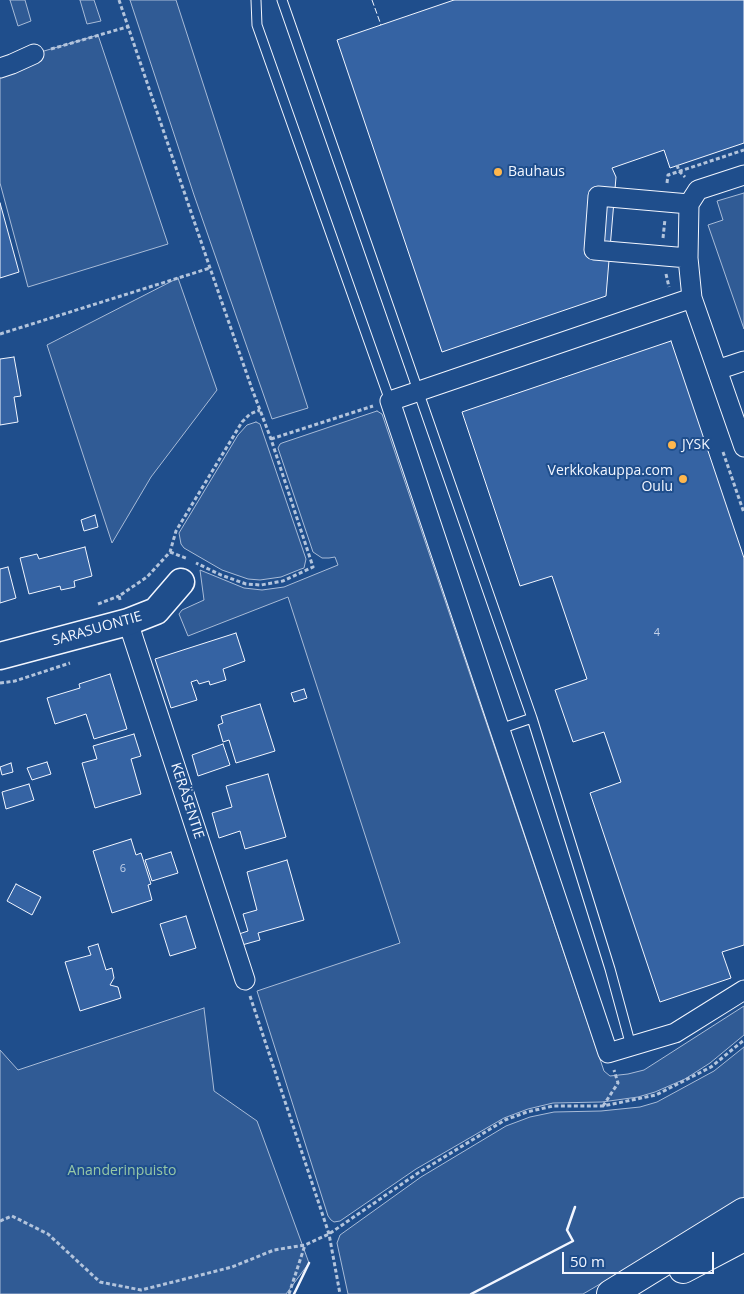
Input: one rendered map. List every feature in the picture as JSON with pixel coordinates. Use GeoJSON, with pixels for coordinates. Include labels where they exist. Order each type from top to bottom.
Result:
{"type":"FeatureCollection","features":[{"type":"Feature","properties":{"kind":"highway"},"geometry":{"type":"LineString","coordinates":[[611,1294],[744,1212]]}},
{"type":"Feature","properties":{"kind":"highway"},"geometry":{"type":"LineString","coordinates":[[636,1294],[744,1238]]}},
{"type":"Feature","properties":{"kind":"street"},"geometry":{"type":"LineString","coordinates":[[0,68],[34,54]]}},
{"type":"Feature","properties":{"kind":"street"},"geometry":{"type":"LineString","coordinates":[[744,174],[698,190],[689,204],[688,258],[692,298],[744,447]]}},
{"type":"Feature","properties":{"kind":"street"},"geometry":{"type":"LineString","coordinates":[[688,258],[594,250],[598,196],[689,204]]}},
{"type":"Feature","properties":{"kind":"street"},"geometry":{"type":"LineString","coordinates":[[692,298],[390,401],[608,1053],[675,1033],[744,990]]}},
{"type":"Feature","properties":{"kind":"street"},"geometry":{"type":"LineString","coordinates":[[717,370],[744,361]]}},
{"type":"Feature","properties":{"kind":"street","name":"SARASUONTIE"},"geometry":{"type":"LineString","coordinates":[[0,656],[128,622],[156,611],[181,582]]}},
{"type":"Feature","properties":{"kind":"street","name":"KERÄSENTIE"},"geometry":{"type":"LineString","coordinates":[[128,622],[245,980]]}},
{"type":"Feature","properties":{"kind":"lane"},"geometry":{"type":"LineString","coordinates":[[256,0],[257,25],[390,401]]}},
{"type":"Feature","properties":{"kind":"lane"},"geometry":{"type":"LineString","coordinates":[[282,0],[532,718],[632,1046]]}},
{"type":"Feature","properties":{"kind":"lane"},"geometry":{"type":"LineString","coordinates":[[500,729],[532,718]]}},
{"type":"Feature","properties":{"kind":"path"},"geometry":{"type":"LineString","coordinates":[[119,0],[210,268],[271,439],[313,567],[283,582],[261,585],[246,584],[170,552]]}},
{"type":"Feature","properties":{"kind":"path"},"geometry":{"type":"LineString","coordinates":[[34,54],[128,26]]}},
{"type":"Feature","properties":{"kind":"path"},"geometry":{"type":"LineString","coordinates":[[0,334],[210,268]]}},
{"type":"Feature","properties":{"kind":"path"},"geometry":{"type":"LineString","coordinates":[[271,439],[390,401]]}},
{"type":"Feature","properties":{"kind":"path"},"geometry":{"type":"LineString","coordinates":[[128,622],[118,596],[147,577],[170,552],[176,531],[242,422],[250,414],[260,410]]}},
{"type":"Feature","properties":{"kind":"path"},"geometry":{"type":"LineString","coordinates":[[245,980],[330,1234],[340,1294]]}},
{"type":"Feature","properties":{"kind":"path"},"geometry":{"type":"LineString","coordinates":[[0,1221],[12,1216],[48,1234],[100,1282],[140,1290],[232,1267],[274,1250],[306,1245],[330,1234],[418,1173],[505,1120],[527,1112],[553,1106],[603,1106],[656,1095],[711,1067],[744,1040]]}},
{"type":"Feature","properties":{"kind":"path"},"geometry":{"type":"LineString","coordinates":[[603,1106],[618,1083],[608,1053]]}},
{"type":"Feature","properties":{"kind":"path"},"geometry":{"type":"LineString","coordinates":[[289,1294],[306,1245]]}},
{"type":"Feature","properties":{"kind":"shaded area"},"geometry":{"type":"Polygon","coordinates":[[[10,0],[25,0],[31,21],[18,26],[10,0]]]}},
{"type":"Feature","properties":{"kind":"shaded area"},"geometry":{"type":"Polygon","coordinates":[[[80,0],[94,0],[101,21],[87,24],[80,0]]]}},
{"type":"Feature","properties":{"kind":"shaded area"},"geometry":{"type":"Polygon","coordinates":[[[130,0],[176,0],[308,408],[272,419],[194,195],[130,0]]]}},
{"type":"Feature","properties":{"kind":"shaded area"},"geometry":{"type":"Polygon","coordinates":[[[98,35],[168,244],[28,287],[0,183],[0,66],[98,35]]]}},
{"type":"Feature","properties":{"kind":"shaded area"},"geometry":{"type":"Polygon","coordinates":[[[744,193],[744,329],[708,225],[723,220],[717,201],[744,193]]]}},
{"type":"Feature","properties":{"kind":"shaded area"},"geometry":{"type":"Polygon","coordinates":[[[178,278],[217,390],[151,477],[112,543],[47,345],[178,278]]]}},
{"type":"Feature","properties":{"kind":"shaded area"},"geometry":{"type":"Polygon","coordinates":[[[377,411],[382,414],[604,1071],[610,1076],[644,1070],[744,1006],[744,1035],[710,1063],[685,1079],[655,1092],[638,1097],[602,1102],[553,1103],[528,1109],[504,1118],[416,1169],[340,1221],[334,1222],[328,1216],[257,991],[400,943],[288,597],[188,636],[179,614],[182,610],[204,600],[200,570],[244,588],[262,590],[284,587],[338,565],[335,557],[322,558],[313,552],[278,448],[282,443],[377,411]]]}},
{"type":"Feature","properties":{"kind":"shaded area"},"geometry":{"type":"Polygon","coordinates":[[[256,422],[260,424],[306,559],[304,568],[281,577],[260,580],[248,579],[222,570],[184,548],[181,544],[179,533],[238,435],[247,425],[256,422]]]}},
{"type":"Feature","properties":{"kind":"shaded area","name":"Ananderinpuisto"},"geometry":{"type":"Polygon","coordinates":[[[204,1008],[214,1091],[257,1121],[309,1263],[286,1294],[0,1294],[0,1050],[18,1070],[204,1008]]]}},
{"type":"Feature","properties":{"kind":"shaded area"},"geometry":{"type":"Polygon","coordinates":[[[744,1047],[744,1200],[583,1294],[348,1294],[337,1243],[340,1235],[421,1177],[506,1126],[530,1117],[554,1112],[601,1111],[640,1107],[657,1102],[714,1071],[744,1047]]]}},
{"type":"Feature","properties":{"kind":"building","name":"Bauhaus"},"geometry":{"type":"Polygon","coordinates":[[[454,0],[744,0],[744,143],[670,168],[664,150],[612,168],[616,177],[606,296],[442,352],[337,40],[454,0]]]}},
{"type":"Feature","properties":{"kind":"building"},"geometry":{"type":"Polygon","coordinates":[[[0,203],[19,272],[0,278],[0,203]]]}},
{"type":"Feature","properties":{"kind":"building"},"geometry":{"type":"Polygon","coordinates":[[[671,341],[744,558],[744,945],[722,952],[731,978],[660,1002],[590,793],[621,782],[604,732],[573,742],[555,690],[587,679],[552,576],[520,586],[462,412],[671,341]]]}},
{"type":"Feature","properties":{"kind":"building"},"geometry":{"type":"Polygon","coordinates":[[[14,357],[21,396],[14,397],[18,422],[0,425],[0,359],[14,357]]]}},
{"type":"Feature","properties":{"kind":"building"},"geometry":{"type":"Polygon","coordinates":[[[95,515],[98,527],[84,531],[81,520],[95,515]]]}},
{"type":"Feature","properties":{"kind":"building"},"geometry":{"type":"Polygon","coordinates":[[[85,547],[92,576],[74,581],[75,587],[61,590],[60,586],[29,594],[20,558],[37,554],[39,559],[85,547]]]}},
{"type":"Feature","properties":{"kind":"building"},"geometry":{"type":"Polygon","coordinates":[[[8,567],[16,598],[0,603],[0,569],[8,567]]]}},
{"type":"Feature","properties":{"kind":"building"},"geometry":{"type":"Polygon","coordinates":[[[236,633],[245,661],[223,669],[226,680],[210,685],[209,681],[199,684],[197,680],[191,682],[197,700],[171,708],[155,659],[236,633]]]}},
{"type":"Feature","properties":{"kind":"building"},"geometry":{"type":"Polygon","coordinates":[[[110,674],[127,729],[94,739],[86,714],[55,724],[47,698],[80,688],[79,684],[110,674]]]}},
{"type":"Feature","properties":{"kind":"building"},"geometry":{"type":"Polygon","coordinates":[[[304,689],[307,698],[294,702],[291,693],[304,689]]]}},
{"type":"Feature","properties":{"kind":"building"},"geometry":{"type":"Polygon","coordinates":[[[260,704],[275,751],[236,763],[229,740],[223,742],[218,725],[223,723],[221,716],[260,704]]]}},
{"type":"Feature","properties":{"kind":"building"},"geometry":{"type":"Polygon","coordinates":[[[134,734],[141,756],[131,759],[141,794],[95,808],[82,763],[97,759],[93,746],[134,734]]]}},
{"type":"Feature","properties":{"kind":"building"},"geometry":{"type":"Polygon","coordinates":[[[223,744],[230,765],[198,776],[192,755],[223,744]]]}},
{"type":"Feature","properties":{"kind":"building"},"geometry":{"type":"Polygon","coordinates":[[[47,762],[51,774],[32,780],[27,768],[47,762]]]}},
{"type":"Feature","properties":{"kind":"building"},"geometry":{"type":"Polygon","coordinates":[[[11,763],[13,772],[2,775],[0,767],[11,763]]]}},
{"type":"Feature","properties":{"kind":"building"},"geometry":{"type":"Polygon","coordinates":[[[268,774],[286,837],[245,849],[240,831],[219,838],[212,813],[232,807],[226,786],[268,774]]]}},
{"type":"Feature","properties":{"kind":"building"},"geometry":{"type":"Polygon","coordinates":[[[29,784],[34,800],[6,809],[2,792],[29,784]]]}},
{"type":"Feature","properties":{"kind":"building"},"geometry":{"type":"Polygon","coordinates":[[[131,839],[136,855],[141,853],[151,884],[148,885],[152,900],[112,913],[93,851],[131,839]]]}},
{"type":"Feature","properties":{"kind":"building"},"geometry":{"type":"Polygon","coordinates":[[[171,852],[178,873],[152,881],[145,860],[171,852]]]}},
{"type":"Feature","properties":{"kind":"building"},"geometry":{"type":"Polygon","coordinates":[[[287,860],[304,920],[258,933],[260,940],[242,945],[239,934],[248,931],[243,914],[257,910],[247,872],[287,860]]]}},
{"type":"Feature","properties":{"kind":"building"},"geometry":{"type":"Polygon","coordinates":[[[16,884],[41,897],[32,915],[7,901],[16,884]]]}},
{"type":"Feature","properties":{"kind":"building"},"geometry":{"type":"Polygon","coordinates":[[[186,916],[196,948],[170,956],[160,924],[186,916]]]}},
{"type":"Feature","properties":{"kind":"building"},"geometry":{"type":"Polygon","coordinates":[[[98,944],[106,970],[112,968],[114,978],[110,985],[118,987],[121,998],[80,1011],[65,962],[91,955],[88,947],[98,944]]]}},
{"type":"Feature","properties":{"kind":"fence"},"geometry":{"type":"LineString","coordinates":[[372,0],[381,25]]}},
{"type":"Feature","properties":{"kind":"wall"},"geometry":{"type":"LineString","coordinates":[[471,1294],[573,1241],[567,1230],[575,1207]]}},
{"type":"Feature","properties":{"kind":"wall"},"geometry":{"type":"LineString","coordinates":[[294,1294],[309,1263]]}},
{"type":"Feature","properties":{"kind":"place","name":"Bauhaus"},"geometry":{"type":"Point","coordinates":[498,172]}},
{"type":"Feature","properties":{"kind":"place","name":"JYSK"},"geometry":{"type":"Point","coordinates":[672,445]}},
{"type":"Feature","properties":{"kind":"place","name":"Verkkokauppa.com Oulu"},"geometry":{"type":"Point","coordinates":[683,479]}}]}
